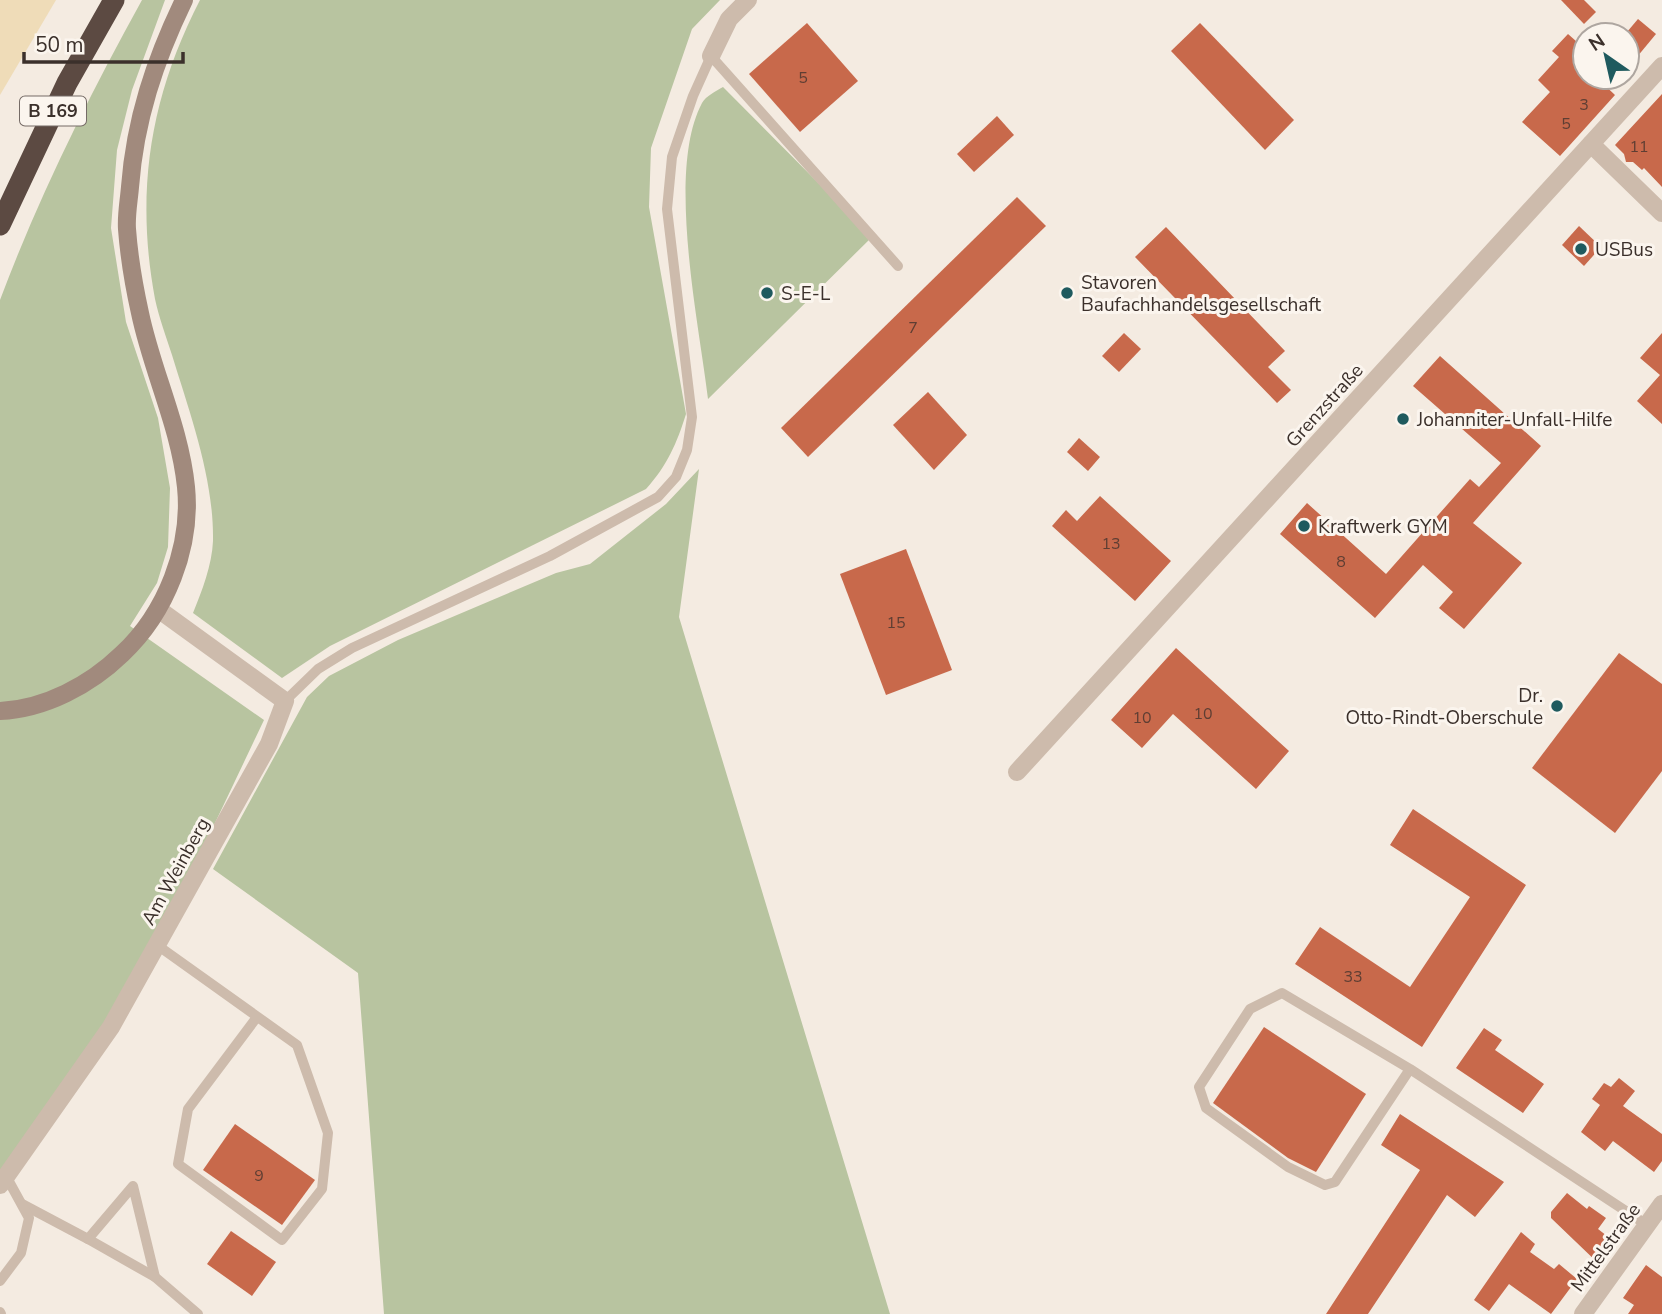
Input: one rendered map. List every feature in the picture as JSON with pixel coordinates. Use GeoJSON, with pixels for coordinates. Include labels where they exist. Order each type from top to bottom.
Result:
{"type":"FeatureCollection","features":[{"type":"Feature","properties":{"kind":"highway","name":"B 169"},"geometry":{"type":"LineString","coordinates":[[0,225],[66,83],[114,0]]}},
{"type":"Feature","properties":{"kind":"street"},"geometry":{"type":"LineString","coordinates":[[0,711],[20,710],[69,692],[110,666],[133,644],[158,608],[170,585],[182,547],[186,488],[171,417],[139,313],[127,227],[133,146],[146,92],[166,36],[184,0]]}},
{"type":"Feature","properties":{"kind":"street"},"geometry":{"type":"LineString","coordinates":[[711,56],[729,19],[748,0]]}},
{"type":"Feature","properties":{"kind":"street","name":"Grenzstraße"},"geometry":{"type":"LineString","coordinates":[[1017,772],[1662,66]]}},
{"type":"Feature","properties":{"kind":"street"},"geometry":{"type":"LineString","coordinates":[[1591,144],[1662,213]]}},
{"type":"Feature","properties":{"kind":"street"},"geometry":{"type":"LineString","coordinates":[[158,608],[285,701]]}},
{"type":"Feature","properties":{"kind":"street","name":"Am Weinberg"},"geometry":{"type":"LineString","coordinates":[[3,1180],[111,1027],[269,744],[285,701]]}},
{"type":"Feature","properties":{"kind":"street","name":"Mittelstraße"},"geometry":{"type":"LineString","coordinates":[[1583,1314],[1662,1204]]}},
{"type":"Feature","properties":{"kind":"street"},"geometry":{"type":"LineString","coordinates":[[1647,1225],[1662,1235]]}},
{"type":"Feature","properties":{"kind":"lane"},"geometry":{"type":"LineString","coordinates":[[285,701],[318,669],[352,648],[601,530],[658,497],[676,477],[687,450],[692,417],[667,209],[672,157],[692,96],[711,56],[898,266]]}},
{"type":"Feature","properties":{"kind":"lane"},"geometry":{"type":"LineString","coordinates":[[157,945],[297,1045],[328,1133],[322,1189],[282,1240],[178,1164],[188,1109],[257,1017]]}},
{"type":"Feature","properties":{"kind":"lane"},"geometry":{"type":"LineString","coordinates":[[1410,1069],[1335,1182],[1325,1185],[1288,1167],[1206,1108],[1199,1087],[1250,1009],[1282,993],[1410,1069],[1647,1225]]}},
{"type":"Feature","properties":{"kind":"lane"},"geometry":{"type":"LineString","coordinates":[[0,1281],[21,1253],[29,1218],[22,1204],[3,1180]]}},
{"type":"Feature","properties":{"kind":"lane"},"geometry":{"type":"LineString","coordinates":[[88,1239],[133,1186],[155,1277]]}},
{"type":"Feature","properties":{"kind":"lane"},"geometry":{"type":"LineString","coordinates":[[22,1204],[155,1277],[198,1314]]}},
{"type":"Feature","properties":{"kind":"green space"},"geometry":{"type":"Polygon","coordinates":[[[142,0],[165,0],[132,90],[117,150],[111,228],[126,322],[158,418],[170,488],[168,547],[157,583],[130,626],[264,720],[157,945],[0,1185],[0,300],[65,148],[142,0]]]}},
{"type":"Feature","properties":{"kind":"green space"},"geometry":{"type":"Polygon","coordinates":[[[200,0],[720,0],[692,29],[651,148],[649,207],[686,414],[666,463],[646,489],[330,646],[282,678],[193,613],[211,559],[213,541],[210,494],[193,423],[157,306],[149,259],[147,183],[151,146],[169,73],[200,0]]]}},
{"type":"Feature","properties":{"kind":"green space"},"geometry":{"type":"Polygon","coordinates":[[[723,87],[872,237],[708,399],[688,248],[686,167],[692,132],[702,103],[723,87]]]}},
{"type":"Feature","properties":{"kind":"green space"},"geometry":{"type":"Polygon","coordinates":[[[699,469],[679,617],[890,1314],[384,1314],[358,973],[213,869],[307,697],[329,676],[398,640],[556,573],[590,564],[666,504],[699,469]]]}},
{"type":"Feature","properties":{"kind":"sand"},"geometry":{"type":"Polygon","coordinates":[[[0,0],[56,0],[0,95],[0,0]]]}},
{"type":"Feature","properties":{"kind":"building"},"geometry":{"type":"Polygon","coordinates":[[[1561,0],[1584,0],[1596,12],[1587,21],[1581,21],[1561,0]]]}},
{"type":"Feature","properties":{"kind":"building"},"geometry":{"type":"Polygon","coordinates":[[[1641,22],[1656,34],[1641,52],[1641,22]]]}},
{"type":"Feature","properties":{"kind":"building"},"geometry":{"type":"Polygon","coordinates":[[[807,23],[858,81],[800,132],[749,74],[807,23]]]}},
{"type":"Feature","properties":{"kind":"building"},"geometry":{"type":"Polygon","coordinates":[[[1200,23],[1294,120],[1265,150],[1171,51],[1200,23]]]}},
{"type":"Feature","properties":{"kind":"building"},"geometry":{"type":"Polygon","coordinates":[[[1568,34],[1571,37],[1571,91],[1611,91],[1615,95],[1560,156],[1522,122],[1550,92],[1538,80],[1559,57],[1552,51],[1568,34]]]}},
{"type":"Feature","properties":{"kind":"building"},"geometry":{"type":"Polygon","coordinates":[[[1662,94],[1662,187],[1644,168],[1642,170],[1633,162],[1626,162],[1624,154],[1615,145],[1662,94]]]}},
{"type":"Feature","properties":{"kind":"building"},"geometry":{"type":"Polygon","coordinates":[[[997,116],[1014,135],[974,172],[957,154],[997,116]]]}},
{"type":"Feature","properties":{"kind":"building"},"geometry":{"type":"Polygon","coordinates":[[[1017,197],[1046,226],[808,457],[781,428],[1017,197]]]}},
{"type":"Feature","properties":{"kind":"building"},"geometry":{"type":"Polygon","coordinates":[[[1579,226],[1601,247],[1584,266],[1562,245],[1579,226]]]}},
{"type":"Feature","properties":{"kind":"building"},"geometry":{"type":"Polygon","coordinates":[[[1166,227],[1285,351],[1268,367],[1291,390],[1277,403],[1135,257],[1166,227]]]}},
{"type":"Feature","properties":{"kind":"building"},"geometry":{"type":"Polygon","coordinates":[[[1124,333],[1141,349],[1119,372],[1102,356],[1124,333]]]}},
{"type":"Feature","properties":{"kind":"building"},"geometry":{"type":"Polygon","coordinates":[[[1662,333],[1662,424],[1637,401],[1660,375],[1640,358],[1662,333]]]}},
{"type":"Feature","properties":{"kind":"building"},"geometry":{"type":"Polygon","coordinates":[[[1440,356],[1541,446],[1473,523],[1522,563],[1464,629],[1439,608],[1453,592],[1423,565],[1375,618],[1280,534],[1307,503],[1386,574],[1470,479],[1479,487],[1501,463],[1413,386],[1440,356]]]}},
{"type":"Feature","properties":{"kind":"building"},"geometry":{"type":"Polygon","coordinates":[[[928,392],[967,435],[934,470],[893,425],[928,392]]]}},
{"type":"Feature","properties":{"kind":"building"},"geometry":{"type":"Polygon","coordinates":[[[1079,438],[1100,457],[1088,471],[1067,452],[1079,438]]]}},
{"type":"Feature","properties":{"kind":"building"},"geometry":{"type":"Polygon","coordinates":[[[1100,496],[1171,561],[1135,601],[1052,526],[1066,510],[1077,521],[1100,496]]]}},
{"type":"Feature","properties":{"kind":"building"},"geometry":{"type":"Polygon","coordinates":[[[906,549],[952,670],[886,695],[840,574],[906,549]]]}},
{"type":"Feature","properties":{"kind":"building"},"geometry":{"type":"Polygon","coordinates":[[[1176,648],[1289,751],[1256,789],[1173,714],[1142,748],[1111,720],[1176,648]]]}},
{"type":"Feature","properties":{"kind":"building"},"geometry":{"type":"Polygon","coordinates":[[[1619,653],[1662,684],[1662,771],[1615,833],[1532,768],[1619,653]]]}},
{"type":"Feature","properties":{"kind":"building"},"geometry":{"type":"Polygon","coordinates":[[[1413,809],[1526,885],[1422,1047],[1295,964],[1320,927],[1410,987],[1470,897],[1390,845],[1413,809]]]}},
{"type":"Feature","properties":{"kind":"building"},"geometry":{"type":"Polygon","coordinates":[[[1264,1027],[1366,1094],[1316,1172],[1288,1158],[1213,1103],[1264,1027]]]}},
{"type":"Feature","properties":{"kind":"building"},"geometry":{"type":"Polygon","coordinates":[[[1484,1028],[1502,1040],[1495,1050],[1544,1084],[1523,1113],[1456,1068],[1484,1028]]]}},
{"type":"Feature","properties":{"kind":"building"},"geometry":{"type":"Polygon","coordinates":[[[1619,1078],[1635,1091],[1623,1106],[1662,1134],[1662,1161],[1654,1172],[1613,1141],[1605,1151],[1581,1132],[1600,1105],[1592,1099],[1604,1083],[1611,1087],[1619,1078]]]}},
{"type":"Feature","properties":{"kind":"building"},"geometry":{"type":"Polygon","coordinates":[[[1400,1114],[1504,1182],[1475,1217],[1447,1195],[1368,1314],[1326,1314],[1420,1170],[1381,1145],[1400,1114]]]}},
{"type":"Feature","properties":{"kind":"building"},"geometry":{"type":"Polygon","coordinates":[[[235,1124],[315,1180],[282,1225],[203,1170],[235,1124]]]}},
{"type":"Feature","properties":{"kind":"building"},"geometry":{"type":"Polygon","coordinates":[[[1567,1193],[1587,1209],[1589,1206],[1606,1218],[1598,1229],[1616,1243],[1600,1265],[1551,1218],[1551,1212],[1567,1193]]]}},
{"type":"Feature","properties":{"kind":"building"},"geometry":{"type":"Polygon","coordinates":[[[231,1231],[276,1262],[252,1296],[207,1264],[231,1231]]]}},
{"type":"Feature","properties":{"kind":"building"},"geometry":{"type":"Polygon","coordinates":[[[1521,1232],[1535,1244],[1530,1252],[1554,1269],[1559,1264],[1577,1279],[1551,1314],[1509,1284],[1489,1311],[1474,1300],[1521,1232]]]}},
{"type":"Feature","properties":{"kind":"building"},"geometry":{"type":"Polygon","coordinates":[[[1646,1265],[1662,1277],[1662,1314],[1628,1314],[1634,1305],[1623,1298],[1646,1265]]]}},
{"type":"Feature","properties":{"kind":"place","name":"USBus"},"geometry":{"type":"Point","coordinates":[1581,249]}},
{"type":"Feature","properties":{"kind":"place","name":"S-E-L"},"geometry":{"type":"Point","coordinates":[767,293]}},
{"type":"Feature","properties":{"kind":"place","name":"Stavoren Baufachhandelsgesellschaft"},"geometry":{"type":"Point","coordinates":[1067,293]}},
{"type":"Feature","properties":{"kind":"place","name":"Johanniter-Unfall-Hilfe"},"geometry":{"type":"Point","coordinates":[1403,419]}},
{"type":"Feature","properties":{"kind":"place","name":"Kraftwerk GYM"},"geometry":{"type":"Point","coordinates":[1304,526]}},
{"type":"Feature","properties":{"kind":"place","name":"Dr. Otto-Rindt-Oberschule"},"geometry":{"type":"Point","coordinates":[1557,706]}}]}
